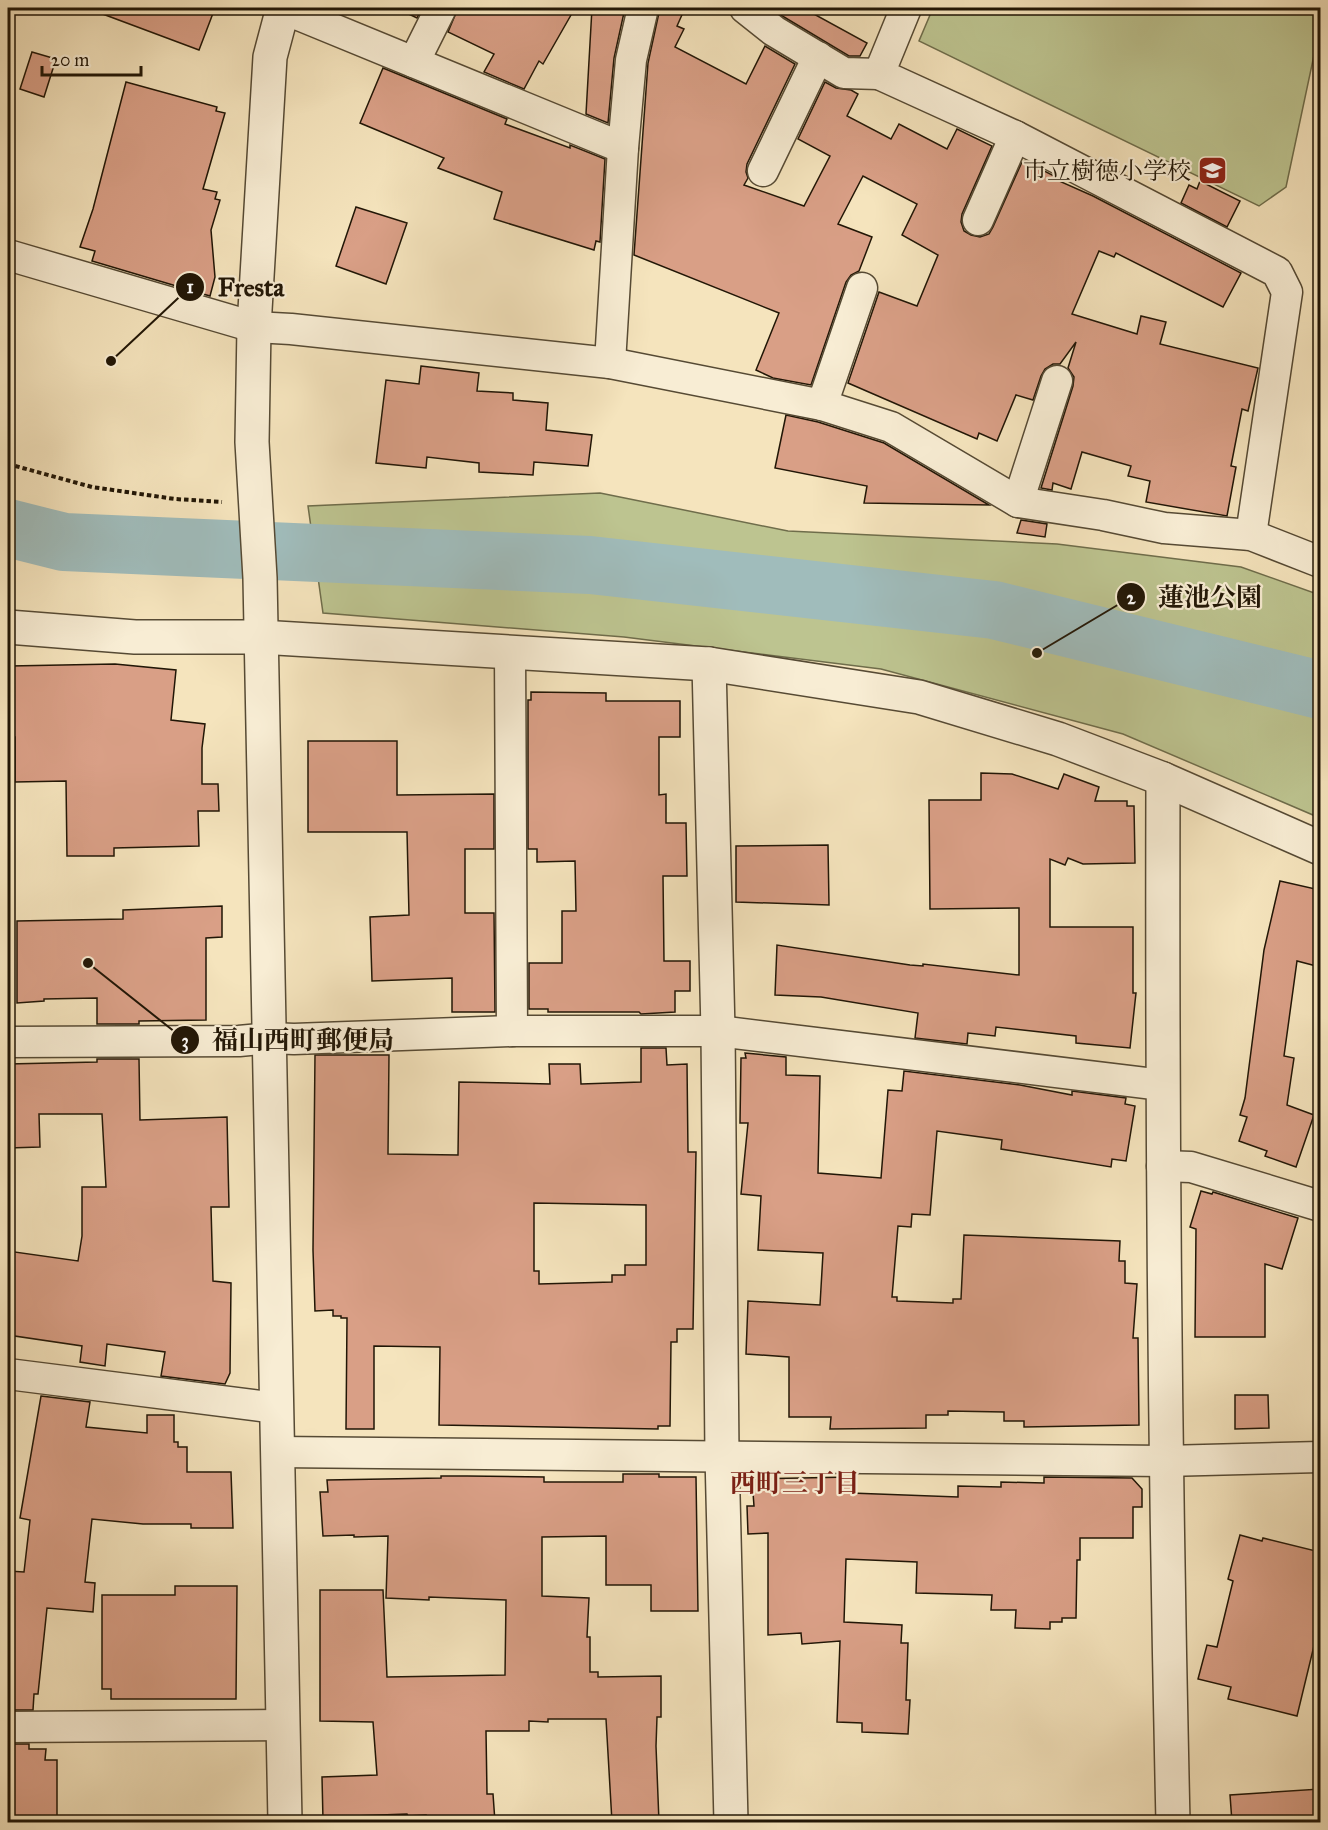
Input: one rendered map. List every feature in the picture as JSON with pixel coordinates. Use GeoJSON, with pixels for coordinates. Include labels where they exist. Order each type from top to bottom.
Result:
{"type":"FeatureCollection","features":[{"type":"Feature","properties":{"kind":"street"},"geometry":{"type":"LineString","coordinates":[[285,1822],[260,578],[252,442],[254,327],[270,57],[282,8],[623,148]]}},
{"type":"Feature","properties":{"kind":"street"},"geometry":{"type":"LineString","coordinates":[[414,62],[441,8]]}},
{"type":"Feature","properties":{"kind":"street"},"geometry":{"type":"LineString","coordinates":[[610,363],[623,148],[631,60],[644,8]]}},
{"type":"Feature","properties":{"kind":"street"},"geometry":{"type":"LineString","coordinates":[[745,8],[774,31],[844,74],[879,74],[1016,136],[1277,272],[1287,292],[1251,535]]}},
{"type":"Feature","properties":{"kind":"street"},"geometry":{"type":"LineString","coordinates":[[879,74],[906,8]]}},
{"type":"Feature","properties":{"kind":"street"},"geometry":{"type":"LineString","coordinates":[[763,171],[818,57]]}},
{"type":"Feature","properties":{"kind":"street"},"geometry":{"type":"LineString","coordinates":[[978,220],[1016,136]]}},
{"type":"Feature","properties":{"kind":"street"},"geometry":{"type":"LineString","coordinates":[[8,255],[254,327],[610,363],[822,405],[891,427],[1017,502],[1103,515],[1164,528],[1251,535],[1320,562]]}},
{"type":"Feature","properties":{"kind":"street"},"geometry":{"type":"LineString","coordinates":[[822,405],[862,288]]}},
{"type":"Feature","properties":{"kind":"street"},"geometry":{"type":"LineString","coordinates":[[1017,502],[1057,381]]}},
{"type":"Feature","properties":{"kind":"street"},"geometry":{"type":"LineString","coordinates":[[8,627],[135,637],[260,637],[709,664],[919,697],[1058,739],[1163,779],[1320,848]]}},
{"type":"Feature","properties":{"kind":"street"},"geometry":{"type":"LineString","coordinates":[[510,653],[512,1032]]}},
{"type":"Feature","properties":{"kind":"street"},"geometry":{"type":"LineString","coordinates":[[709,664],[718,1031],[722,1455],[731,1822]]}},
{"type":"Feature","properties":{"kind":"street"},"geometry":{"type":"LineString","coordinates":[[1163,779],[1162,1166],[1165,1461],[1173,1822]]}},
{"type":"Feature","properties":{"kind":"street"},"geometry":{"type":"LineString","coordinates":[[8,1042],[239,1041],[270,1038],[512,1032],[718,1031],[1162,1085]]}},
{"type":"Feature","properties":{"kind":"street"},"geometry":{"type":"LineString","coordinates":[[1162,1166],[1191,1167],[1320,1206]]}},
{"type":"Feature","properties":{"kind":"street"},"geometry":{"type":"LineString","coordinates":[[8,1374],[276,1408]]}},
{"type":"Feature","properties":{"kind":"street"},"geometry":{"type":"LineString","coordinates":[[277,1452],[1165,1461],[1320,1457]]}},
{"type":"Feature","properties":{"kind":"street"},"geometry":{"type":"LineString","coordinates":[[8,1727],[283,1725]]}},
{"type":"Feature","properties":{"kind":"path"},"geometry":{"type":"LineString","coordinates":[[8,464],[92,487],[255,512]]}},
{"type":"Feature","properties":{"kind":"green space","name":"市立樹徳小学校"},"geometry":{"type":"Polygon","coordinates":[[[933,8],[1320,8],[1320,27],[1286,187],[1259,206],[919,41],[933,8]]]}},
{"type":"Feature","properties":{"kind":"green space"},"geometry":{"type":"Polygon","coordinates":[[[600,493],[788,531],[1057,544],[1241,567],[1320,595],[1320,818],[1123,734],[881,669],[624,637],[323,613],[308,506],[600,493]]]}},
{"type":"Feature","properties":{"kind":"building"},"geometry":{"type":"Polygon","coordinates":[[[93,8],[215,8],[199,50],[92,10],[93,8]]]}},
{"type":"Feature","properties":{"kind":"building"},"geometry":{"type":"Polygon","coordinates":[[[396,8],[422,8],[417,18],[396,8]]]}},
{"type":"Feature","properties":{"kind":"building"},"geometry":{"type":"Polygon","coordinates":[[[458,8],[575,8],[543,64],[539,61],[524,89],[484,72],[494,54],[448,32],[458,8]]]}},
{"type":"Feature","properties":{"kind":"building"},"geometry":{"type":"Polygon","coordinates":[[[592,8],[625,8],[614,58],[608,123],[586,114],[592,8]]]}},
{"type":"Feature","properties":{"kind":"building"},"geometry":{"type":"Polygon","coordinates":[[[660,8],[685,8],[677,26],[684,29],[675,47],[746,84],[765,46],[795,64],[747,164],[748,178],[744,185],[804,206],[830,156],[798,139],[825,82],[836,88],[851,90],[858,94],[847,116],[891,139],[899,124],[947,149],[957,129],[992,146],[962,214],[961,222],[964,231],[971,235],[980,237],[989,234],[1022,162],[1025,161],[1060,179],[1059,181],[1093,196],[1241,273],[1223,307],[1116,253],[1114,257],[1099,251],[1072,314],[1137,334],[1141,316],[1166,322],[1160,344],[1258,368],[1248,411],[1242,409],[1231,466],[1236,467],[1227,516],[1146,502],[1150,481],[1128,476],[1131,466],[1082,452],[1071,489],[1053,483],[1052,490],[1041,488],[1073,386],[1074,377],[1068,368],[1076,342],[1060,364],[1053,364],[1045,369],[1033,400],[1016,395],[997,441],[979,433],[977,439],[848,383],[879,292],[917,306],[938,255],[902,235],[917,204],[863,176],[838,224],[872,237],[859,271],[851,275],[846,282],[811,385],[773,378],[756,370],[779,313],[634,255],[648,63],[660,8]]]}},
{"type":"Feature","properties":{"kind":"building"},"geometry":{"type":"Polygon","coordinates":[[[785,8],[803,8],[867,43],[860,56],[849,56],[781,15],[785,8]]]}},
{"type":"Feature","properties":{"kind":"building"},"geometry":{"type":"Polygon","coordinates":[[[32,52],[56,59],[44,97],[20,89],[32,52]]]}},
{"type":"Feature","properties":{"kind":"building"},"geometry":{"type":"Polygon","coordinates":[[[383,68],[507,119],[505,124],[605,159],[600,242],[596,241],[594,250],[494,219],[502,192],[438,168],[444,158],[360,123],[383,68]]]}},
{"type":"Feature","properties":{"kind":"building"},"geometry":{"type":"Polygon","coordinates":[[[126,82],[217,107],[216,111],[225,113],[203,189],[217,192],[215,199],[220,200],[211,230],[215,277],[210,296],[92,261],[95,251],[80,247],[93,209],[126,82]]]}},
{"type":"Feature","properties":{"kind":"building"},"geometry":{"type":"Polygon","coordinates":[[[1200,181],[1240,201],[1227,227],[1181,203],[1189,185],[1197,189],[1200,181]]]}},
{"type":"Feature","properties":{"kind":"building"},"geometry":{"type":"Polygon","coordinates":[[[356,207],[407,223],[386,284],[336,266],[356,207]]]}},
{"type":"Feature","properties":{"kind":"building"},"geometry":{"type":"Polygon","coordinates":[[[421,366],[479,373],[477,391],[513,393],[513,400],[548,403],[546,430],[592,435],[588,466],[534,462],[533,475],[479,472],[479,463],[427,457],[426,468],[376,463],[386,380],[419,384],[421,366]]]}},
{"type":"Feature","properties":{"kind":"building"},"geometry":{"type":"Polygon","coordinates":[[[786,415],[818,422],[884,443],[989,505],[864,503],[867,486],[775,468],[786,415]]]}},
{"type":"Feature","properties":{"kind":"building"},"geometry":{"type":"Polygon","coordinates":[[[1021,520],[1047,524],[1045,537],[1017,533],[1021,520]]]}},
{"type":"Feature","properties":{"kind":"building"},"geometry":{"type":"Polygon","coordinates":[[[115,664],[176,670],[171,720],[205,724],[202,784],[218,784],[219,811],[198,811],[199,846],[114,848],[114,856],[67,856],[66,781],[15,782],[15,737],[11,737],[10,666],[115,664]]]}},
{"type":"Feature","properties":{"kind":"building"},"geometry":{"type":"Polygon","coordinates":[[[531,692],[606,693],[606,701],[680,701],[680,737],[659,737],[659,795],[666,794],[666,823],[686,823],[687,876],[663,876],[664,961],[690,961],[690,991],[675,991],[675,1012],[641,1014],[639,1012],[548,1012],[548,1009],[529,1009],[529,963],[562,963],[562,911],[576,911],[575,861],[537,862],[537,849],[528,849],[528,700],[531,700],[531,692]]]}},
{"type":"Feature","properties":{"kind":"building"},"geometry":{"type":"Polygon","coordinates":[[[308,741],[397,741],[397,795],[494,794],[494,849],[465,849],[465,913],[494,913],[495,1012],[452,1012],[452,978],[372,981],[370,917],[409,915],[407,832],[308,832],[308,741]]]}},
{"type":"Feature","properties":{"kind":"building"},"geometry":{"type":"Polygon","coordinates":[[[981,773],[1012,774],[1058,789],[1064,774],[1099,787],[1095,801],[1127,801],[1127,806],[1134,806],[1135,863],[1083,864],[1068,858],[1065,865],[1050,859],[1050,927],[1133,927],[1133,993],[1136,993],[1130,1048],[1076,1043],[1076,1036],[996,1027],[995,1036],[968,1033],[967,1044],[915,1038],[918,1013],[821,997],[775,995],[777,945],[910,965],[923,966],[923,964],[1019,975],[1019,908],[930,909],[929,800],[981,800],[981,773]]]}},
{"type":"Feature","properties":{"kind":"building"},"geometry":{"type":"Polygon","coordinates":[[[828,845],[829,905],[736,902],[736,846],[828,845]]]}},
{"type":"Feature","properties":{"kind":"building"},"geometry":{"type":"Polygon","coordinates":[[[1280,881],[1320,890],[1320,967],[1297,961],[1284,1056],[1294,1058],[1287,1105],[1314,1115],[1296,1167],[1265,1156],[1267,1151],[1239,1141],[1247,1117],[1240,1115],[1245,1098],[1264,950],[1280,881]]]}},
{"type":"Feature","properties":{"kind":"building"},"geometry":{"type":"Polygon","coordinates":[[[222,906],[222,937],[206,938],[206,1020],[97,1024],[97,998],[44,999],[44,1001],[17,1003],[17,921],[123,919],[123,910],[222,906]]]}},
{"type":"Feature","properties":{"kind":"building"},"geometry":{"type":"Polygon","coordinates":[[[641,1048],[666,1048],[667,1065],[687,1064],[688,1152],[696,1152],[693,1329],[677,1329],[677,1342],[671,1342],[670,1426],[658,1426],[658,1429],[439,1425],[440,1347],[374,1346],[374,1429],[346,1429],[347,1318],[333,1316],[333,1310],[315,1311],[313,1250],[315,1055],[389,1055],[388,1154],[458,1155],[459,1082],[550,1084],[549,1064],[580,1064],[581,1084],[641,1082],[641,1048]],[[534,1203],[534,1271],[539,1271],[539,1284],[612,1282],[612,1275],[625,1275],[625,1265],[646,1265],[646,1205],[534,1203]]]}},
{"type":"Feature","properties":{"kind":"building"},"geometry":{"type":"Polygon","coordinates":[[[745,1053],[786,1057],[786,1075],[820,1076],[818,1173],[881,1178],[888,1090],[902,1091],[904,1071],[1020,1085],[1072,1095],[1072,1091],[1126,1098],[1125,1104],[1135,1106],[1126,1161],[1112,1159],[1111,1167],[1001,1149],[1002,1140],[937,1131],[930,1215],[912,1214],[911,1227],[898,1226],[892,1297],[897,1297],[897,1301],[953,1303],[953,1299],[961,1299],[964,1235],[1120,1241],[1119,1261],[1125,1261],[1125,1283],[1137,1284],[1133,1338],[1138,1338],[1139,1425],[1024,1427],[1024,1421],[1004,1421],[1004,1412],[948,1411],[948,1415],[926,1415],[926,1428],[830,1429],[831,1417],[789,1417],[789,1357],[746,1354],[748,1301],[820,1305],[823,1253],[758,1250],[761,1196],[741,1194],[748,1123],[740,1123],[741,1058],[746,1058],[745,1053]]]}},
{"type":"Feature","properties":{"kind":"building"},"geometry":{"type":"Polygon","coordinates":[[[97,1059],[139,1059],[140,1120],[227,1117],[229,1207],[211,1207],[213,1281],[231,1283],[230,1373],[225,1384],[161,1376],[165,1352],[107,1344],[105,1366],[80,1362],[82,1346],[8,1335],[8,1251],[78,1261],[82,1236],[82,1187],[106,1187],[102,1114],[39,1114],[40,1147],[8,1148],[8,1064],[97,1062],[97,1059]]]}},
{"type":"Feature","properties":{"kind":"building"},"geometry":{"type":"Polygon","coordinates":[[[1201,1191],[1212,1194],[1213,1192],[1298,1218],[1282,1269],[1265,1264],[1265,1337],[1195,1337],[1196,1229],[1190,1227],[1201,1191]]]}},
{"type":"Feature","properties":{"kind":"building"},"geometry":{"type":"Polygon","coordinates":[[[1235,1395],[1268,1395],[1269,1428],[1235,1429],[1235,1395]]]}},
{"type":"Feature","properties":{"kind":"building"},"geometry":{"type":"Polygon","coordinates":[[[41,1396],[90,1402],[86,1427],[147,1433],[147,1415],[174,1415],[174,1442],[178,1442],[178,1447],[187,1447],[187,1472],[231,1472],[233,1528],[191,1528],[191,1524],[143,1524],[92,1519],[85,1582],[95,1583],[93,1612],[47,1608],[38,1694],[34,1694],[33,1710],[8,1710],[8,1571],[24,1572],[30,1520],[20,1518],[41,1396]]]}},
{"type":"Feature","properties":{"kind":"building"},"geometry":{"type":"Polygon","coordinates":[[[623,1474],[696,1477],[698,1611],[651,1611],[651,1585],[606,1585],[606,1536],[542,1537],[542,1596],[589,1598],[587,1637],[590,1637],[590,1672],[598,1672],[598,1677],[661,1676],[661,1717],[657,1717],[656,1746],[659,1822],[612,1822],[606,1719],[548,1719],[548,1722],[529,1721],[529,1731],[486,1731],[487,1794],[493,1794],[495,1822],[433,1822],[433,1820],[426,1820],[426,1815],[408,1816],[407,1814],[353,1816],[353,1819],[323,1820],[322,1777],[377,1775],[373,1722],[320,1721],[320,1590],[383,1590],[387,1677],[505,1675],[506,1600],[386,1598],[388,1536],[323,1536],[320,1492],[328,1492],[327,1480],[467,1476],[544,1477],[544,1482],[623,1482],[623,1474]]]}},
{"type":"Feature","properties":{"kind":"building"},"geometry":{"type":"Polygon","coordinates":[[[851,1477],[851,1493],[958,1497],[958,1486],[1001,1487],[1001,1482],[1044,1483],[1044,1477],[1132,1478],[1142,1489],[1142,1507],[1133,1507],[1133,1538],[1080,1538],[1080,1560],[1077,1560],[1076,1618],[1062,1618],[1062,1622],[1050,1622],[1050,1629],[1015,1628],[1016,1610],[991,1610],[992,1595],[916,1593],[917,1562],[846,1559],[844,1622],[902,1625],[901,1643],[908,1643],[906,1700],[910,1700],[908,1734],[862,1732],[862,1723],[837,1722],[840,1641],[802,1644],[801,1633],[768,1635],[768,1533],[748,1534],[747,1506],[754,1506],[752,1479],[851,1477]]]}},
{"type":"Feature","properties":{"kind":"building"},"geometry":{"type":"Polygon","coordinates":[[[1240,1535],[1262,1541],[1263,1538],[1320,1552],[1320,1621],[1297,1716],[1228,1699],[1231,1687],[1198,1679],[1207,1645],[1217,1647],[1233,1581],[1228,1579],[1240,1535]]]}},
{"type":"Feature","properties":{"kind":"building"},"geometry":{"type":"Polygon","coordinates":[[[175,1586],[237,1586],[236,1699],[111,1699],[111,1689],[102,1689],[102,1595],[175,1595],[175,1586]]]}},
{"type":"Feature","properties":{"kind":"building"},"geometry":{"type":"Polygon","coordinates":[[[8,1744],[29,1744],[29,1749],[46,1749],[45,1760],[57,1760],[57,1822],[8,1822],[8,1744]]]}},
{"type":"Feature","properties":{"kind":"building"},"geometry":{"type":"Polygon","coordinates":[[[1320,1789],[1320,1822],[1232,1822],[1230,1795],[1320,1789]]]}},
{"type":"Feature","properties":{"kind":"waterway"},"geometry":{"type":"LineString","coordinates":[[8,528],[64,542],[590,565],[994,610],[1320,690]]}},
{"type":"Feature","properties":{"kind":"place","name":"市立樹徳小学校"},"geometry":{"type":"Point","coordinates":[1212,171]}},
{"type":"Feature","properties":{"kind":"place","name":"Fresta"},"geometry":{"type":"Point","coordinates":[111,361]}},
{"type":"Feature","properties":{"kind":"place","name":"蓮池公園"},"geometry":{"type":"Point","coordinates":[1037,653]}},
{"type":"Feature","properties":{"kind":"place","name":"福山西町郵便局"},"geometry":{"type":"Point","coordinates":[88,963]}},
{"type":"Feature","properties":{"kind":"district","name":"西町三丁目"},"geometry":{"type":"Point","coordinates":[795,1483]}}]}
